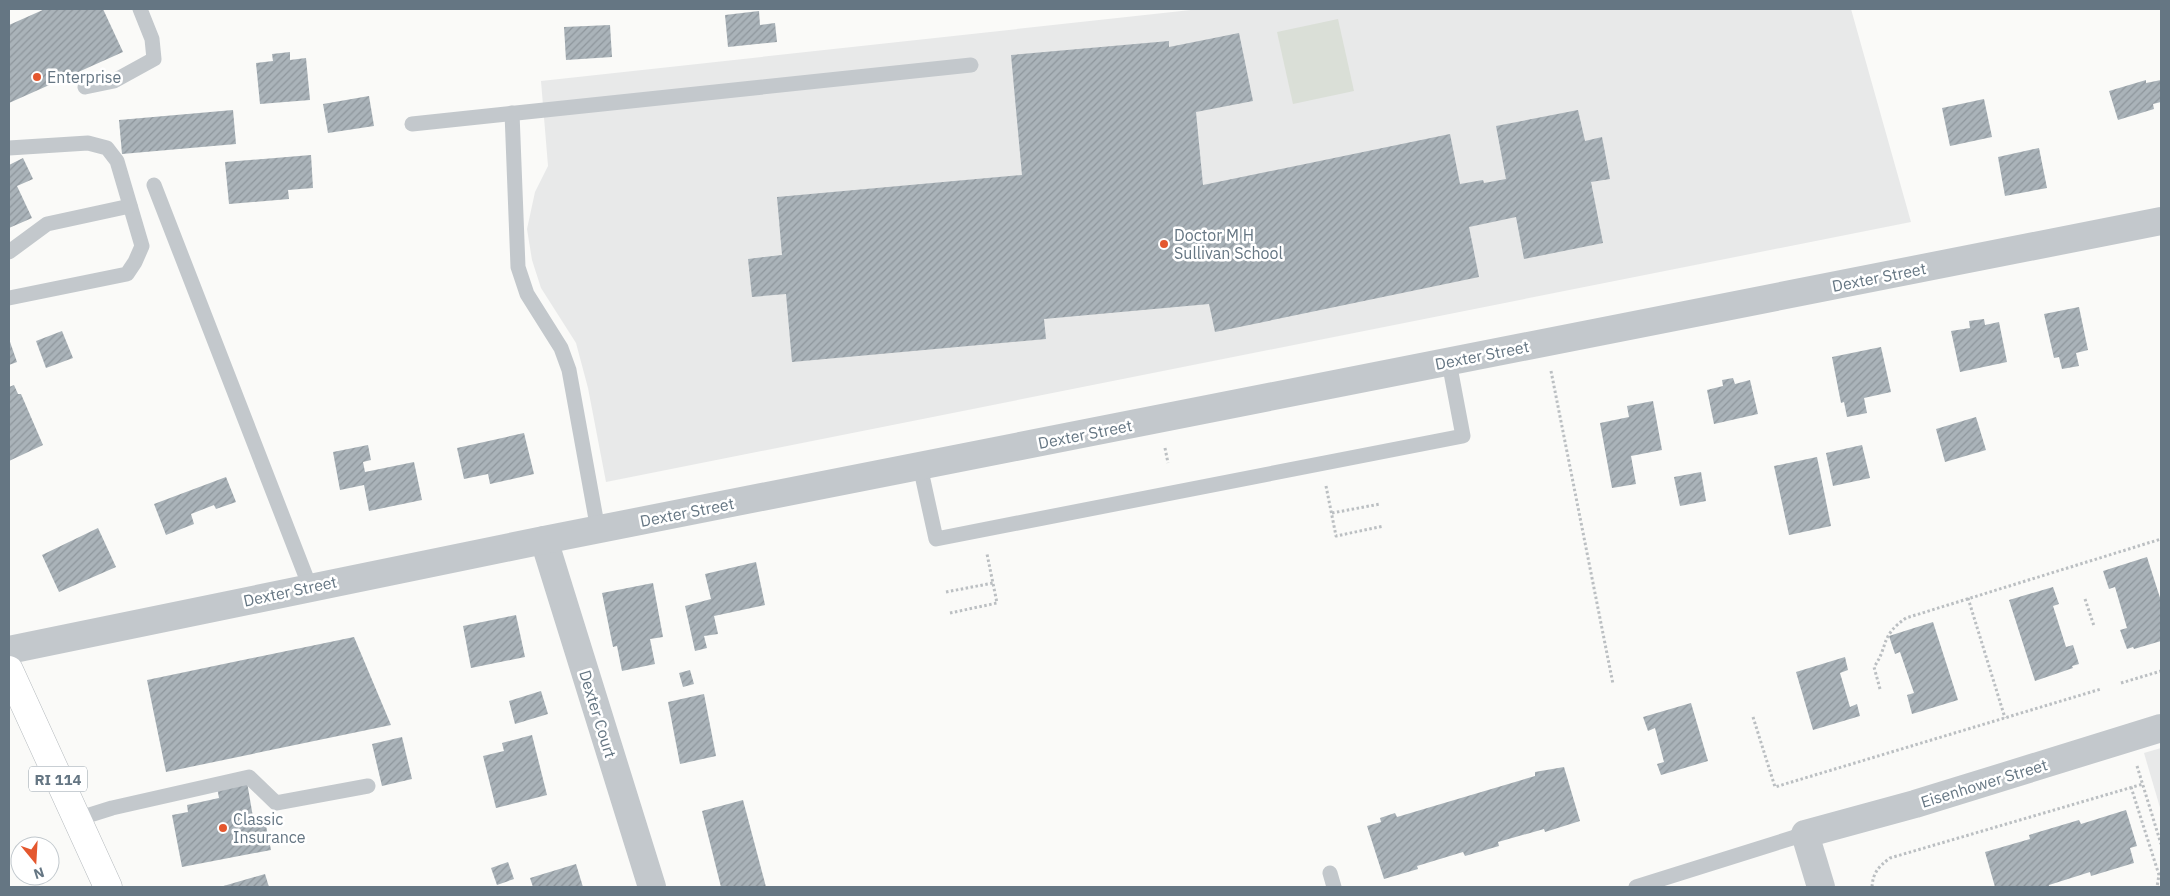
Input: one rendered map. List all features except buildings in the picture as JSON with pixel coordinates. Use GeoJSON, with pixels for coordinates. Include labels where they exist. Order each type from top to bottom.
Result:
{"type":"FeatureCollection","features":[{"type":"Feature","properties":{"kind":"main road","name":"RI 114"},"geometry":{"type":"LineString","coordinates":[[9,670],[108,887]]}},
{"type":"Feature","properties":{"kind":"street","name":"Dexter Street"},"geometry":{"type":"LineString","coordinates":[[9,650],[544,540],[2161,221]]}},
{"type":"Feature","properties":{"kind":"street","name":"Dexter Court"},"geometry":{"type":"LineString","coordinates":[[544,540],[652,887]]}},
{"type":"Feature","properties":{"kind":"street","name":"Eisenhower Street"},"geometry":{"type":"LineString","coordinates":[[1805,834],[1915,804],[2161,728]]}},
{"type":"Feature","properties":{"kind":"street"},"geometry":{"type":"LineString","coordinates":[[1805,834],[1821,887]]}},
{"type":"Feature","properties":{"kind":"lane"},"geometry":{"type":"LineString","coordinates":[[85,87],[114,81],[154,59],[152,39],[140,9]]}},
{"type":"Feature","properties":{"kind":"lane"},"geometry":{"type":"LineString","coordinates":[[412,124],[971,64]]}},
{"type":"Feature","properties":{"kind":"lane"},"geometry":{"type":"LineString","coordinates":[[512,113],[518,267],[527,294],[561,348],[569,370],[598,530]]}},
{"type":"Feature","properties":{"kind":"lane"},"geometry":{"type":"LineString","coordinates":[[9,148],[88,143],[107,148],[117,161],[142,246],[127,274],[9,298]]}},
{"type":"Feature","properties":{"kind":"lane"},"geometry":{"type":"LineString","coordinates":[[154,186],[310,587]]}},
{"type":"Feature","properties":{"kind":"lane"},"geometry":{"type":"LineString","coordinates":[[9,252],[46,224],[130,206]]}},
{"type":"Feature","properties":{"kind":"lane"},"geometry":{"type":"LineString","coordinates":[[920,466],[936,539],[1454,438],[1463,436],[1450,362]]}},
{"type":"Feature","properties":{"kind":"lane"},"geometry":{"type":"LineString","coordinates":[[77,820],[112,808],[249,777],[276,803],[368,786]]}},
{"type":"Feature","properties":{"kind":"lane"},"geometry":{"type":"LineString","coordinates":[[1636,887],[1805,834]]}},
{"type":"Feature","properties":{"kind":"path"},"geometry":{"type":"LineString","coordinates":[[1549,363],[1613,684]]}},
{"type":"Feature","properties":{"kind":"path"},"geometry":{"type":"LineString","coordinates":[[1163,440],[1168,463]]}},
{"type":"Feature","properties":{"kind":"path"},"geometry":{"type":"LineString","coordinates":[[1332,513],[1380,504]]}},
{"type":"Feature","properties":{"kind":"path"},"geometry":{"type":"LineString","coordinates":[[1336,536],[1384,526]]}},
{"type":"Feature","properties":{"kind":"path"},"geometry":{"type":"LineString","coordinates":[[1880,689],[1874,667],[1880,658],[1886,638],[1906,618],[2161,539]]}},
{"type":"Feature","properties":{"kind":"path"},"geometry":{"type":"LineString","coordinates":[[946,592],[993,582]]}},
{"type":"Feature","properties":{"kind":"path"},"geometry":{"type":"LineString","coordinates":[[1968,598],[2005,718]]}},
{"type":"Feature","properties":{"kind":"path"},"geometry":{"type":"LineString","coordinates":[[2086,599],[2094,626]]}},
{"type":"Feature","properties":{"kind":"path"},"geometry":{"type":"LineString","coordinates":[[950,613],[997,603]]}},
{"type":"Feature","properties":{"kind":"path"},"geometry":{"type":"LineString","coordinates":[[2122,682],[2161,670]]}},
{"type":"Feature","properties":{"kind":"path"},"geometry":{"type":"LineString","coordinates":[[1754,716],[1775,787],[2101,689]]}},
{"type":"Feature","properties":{"kind":"path"},"geometry":{"type":"LineString","coordinates":[[2135,760],[2161,844]]}},
{"type":"Feature","properties":{"kind":"path"},"geometry":{"type":"LineString","coordinates":[[1872,887],[1873,876],[1879,866],[1890,858],[2142,784]]}},
{"type":"Feature","properties":{"kind":"path"},"geometry":{"type":"LineString","coordinates":[[2131,787],[2159,875],[2157,887]]}},
{"type":"Feature","properties":{"kind":"shaded area","name":"Doctor M H Sullivan School"},"geometry":{"type":"Polygon","coordinates":[[[1200,9],[1851,9],[1911,222],[606,482],[588,388],[576,343],[541,288],[532,260],[527,229],[535,192],[548,166],[541,81],[1200,9]]]}},
{"type":"Feature","properties":{"kind":"shaded area"},"geometry":{"type":"Polygon","coordinates":[[[1338,19],[1354,91],[1293,104],[1277,32],[1338,19]]]}},
{"type":"Feature","properties":{"kind":"shaded area"},"geometry":{"type":"Polygon","coordinates":[[[2161,748],[2161,811],[2144,753],[2161,748]]]}},
{"type":"Feature","properties":{"kind":"place","name":"Enterprise"},"geometry":{"type":"Point","coordinates":[37,77]}},
{"type":"Feature","properties":{"kind":"place","name":"Doctor M H Sullivan School"},"geometry":{"type":"Point","coordinates":[1164,244]}},
{"type":"Feature","properties":{"kind":"place","name":"Classic Insurance"},"geometry":{"type":"Point","coordinates":[223,828]}}]}
